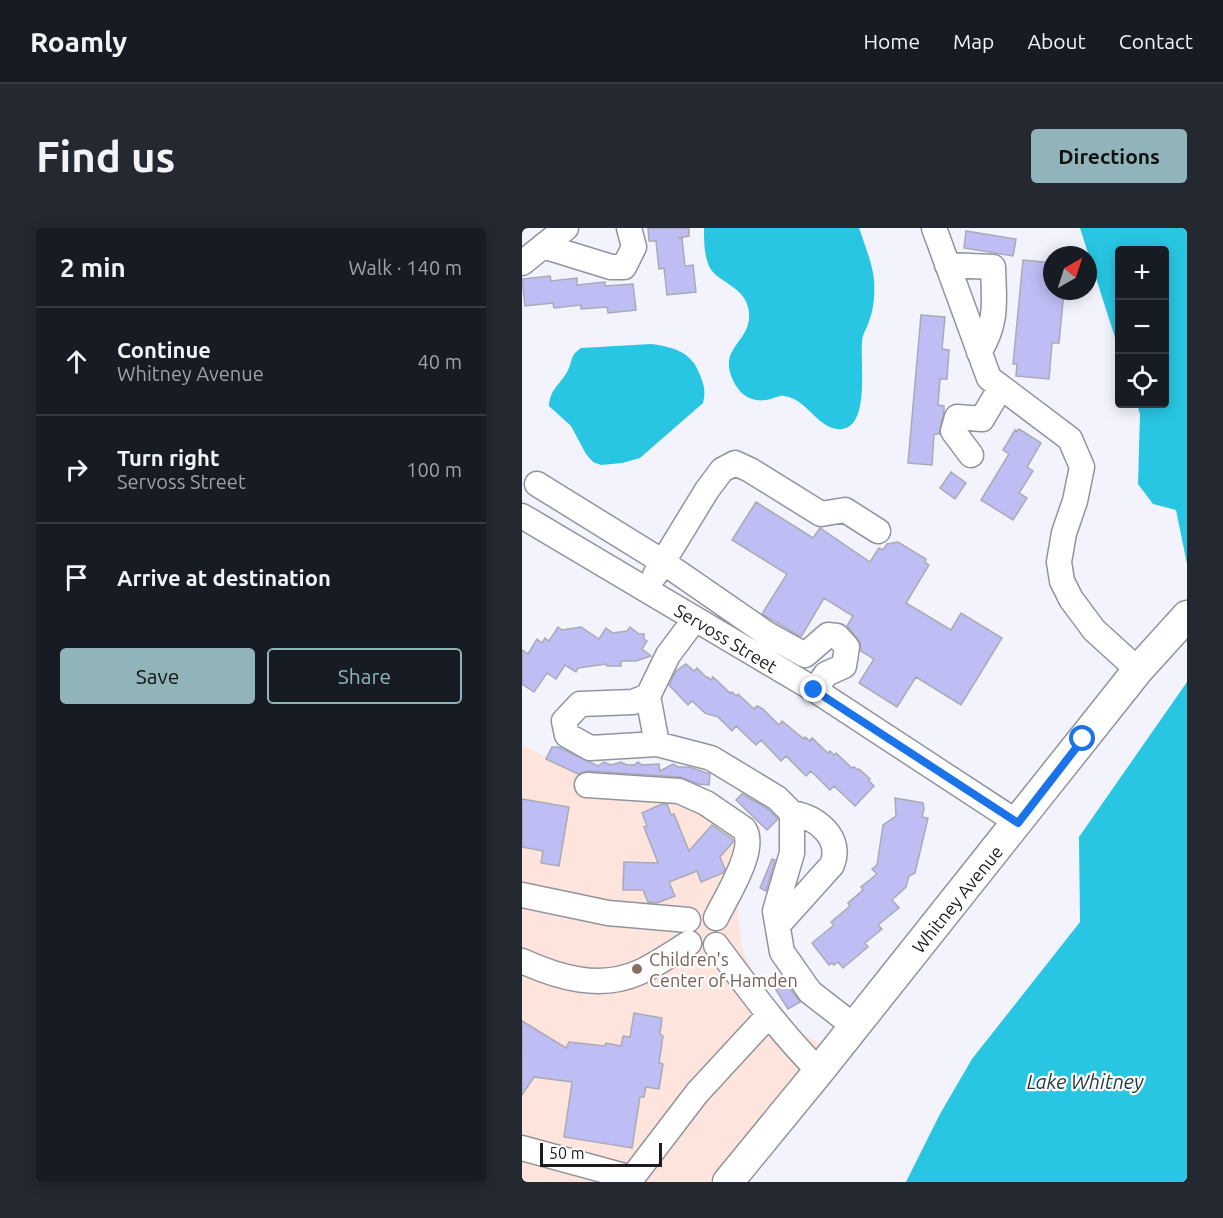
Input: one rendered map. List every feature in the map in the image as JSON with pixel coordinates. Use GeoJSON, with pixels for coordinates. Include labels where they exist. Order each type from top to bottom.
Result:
{"type":"FeatureCollection","features":[{"type":"Feature","properties":{"kind":"main road","name":"Whitney Avenue"},"geometry":{"type":"LineString","coordinates":[[728,1182],[855,1027],[1138,670],[1187,616]]}},
{"type":"Feature","properties":{"kind":"street"},"geometry":{"type":"LineString","coordinates":[[522,263],[566,228]]}},
{"type":"Feature","properties":{"kind":"street"},"geometry":{"type":"LineString","coordinates":[[543,246],[611,267],[624,267],[634,247],[629,228]]}},
{"type":"Feature","properties":{"kind":"street"},"geometry":{"type":"LineString","coordinates":[[933,228],[989,378],[1070,439],[1082,467],[1075,501],[1064,533],[1059,562],[1062,581],[1075,606],[1094,630],[1138,670]]}},
{"type":"Feature","properties":{"kind":"street"},"geometry":{"type":"LineString","coordinates":[[947,265],[993,267],[994,320],[980,352]]}},
{"type":"Feature","properties":{"kind":"street"},"geometry":{"type":"LineString","coordinates":[[971,455],[953,431],[957,417],[982,419],[1001,387]]}},
{"type":"Feature","properties":{"kind":"street"},"geometry":{"type":"LineString","coordinates":[[646,590],[717,477],[722,470],[735,464],[750,470],[821,514],[845,510],[878,531]]}},
{"type":"Feature","properties":{"kind":"street"},"geometry":{"type":"LineString","coordinates":[[537,484],[663,562],[767,634],[805,655],[828,635],[837,636],[847,646],[844,666],[826,674],[809,687]]}},
{"type":"Feature","properties":{"kind":"street","name":"Servoss Street"},"geometry":{"type":"LineString","coordinates":[[522,516],[809,687],[1018,823]]}},
{"type":"Feature","properties":{"kind":"street"},"geometry":{"type":"LineString","coordinates":[[657,744],[648,696],[668,655],[695,619]]}},
{"type":"Feature","properties":{"kind":"street"},"geometry":{"type":"LineString","coordinates":[[809,687],[812,666],[811,650]]}},
{"type":"Feature","properties":{"kind":"street"},"geometry":{"type":"LineString","coordinates":[[648,696],[633,702],[580,705],[564,721],[567,735],[590,748],[657,744],[711,758],[777,798],[792,813],[804,815],[824,829],[834,842],[836,854],[832,865],[778,925]]}},
{"type":"Feature","properties":{"kind":"street"},"geometry":{"type":"LineString","coordinates":[[587,785],[679,791],[706,803],[744,829],[748,835],[747,853],[716,918]]}},
{"type":"Feature","properties":{"kind":"street"},"geometry":{"type":"LineString","coordinates":[[792,813],[792,853],[775,911],[782,952],[810,992],[855,1027]]}},
{"type":"Feature","properties":{"kind":"street"},"geometry":{"type":"LineString","coordinates":[[522,895],[689,932],[699,949],[705,950],[716,945],[722,934],[720,922],[716,918],[698,913],[689,932],[639,973],[612,979],[585,981],[567,978],[522,961]]}},
{"type":"Feature","properties":{"kind":"street"},"geometry":{"type":"LineString","coordinates":[[716,945],[768,1016],[819,1071]]}},
{"type":"Feature","properties":{"kind":"street"},"geometry":{"type":"LineString","coordinates":[[522,1148],[631,1180],[697,1093],[768,1016]]}},
{"type":"Feature","properties":{"kind":"shaded area","name":"Children's Center of Hamden"},"geometry":{"type":"Polygon","coordinates":[[[522,745],[582,775],[738,812],[760,827],[761,838],[742,878],[738,913],[742,949],[761,990],[792,1029],[822,1044],[708,1182],[522,1182],[522,745]]]}},
{"type":"Feature","properties":{"kind":"water"},"geometry":{"type":"Polygon","coordinates":[[[704,228],[859,228],[872,268],[874,296],[871,316],[862,339],[860,405],[857,417],[851,425],[842,429],[834,429],[792,398],[782,396],[764,400],[752,399],[738,389],[729,367],[730,358],[747,328],[748,307],[742,295],[710,268],[705,251],[704,228]]]}},
{"type":"Feature","properties":{"kind":"water"},"geometry":{"type":"Polygon","coordinates":[[[1080,228],[1187,228],[1187,564],[1176,510],[1153,504],[1138,484],[1140,414],[1138,408],[1169,408],[1169,246],[1115,246],[1115,337],[1097,281],[1097,246],[1086,246],[1080,228]]]}},
{"type":"Feature","properties":{"kind":"water"},"geometry":{"type":"Polygon","coordinates":[[[651,344],[675,349],[692,361],[697,367],[703,385],[703,403],[640,458],[601,465],[593,462],[586,454],[571,426],[549,406],[553,391],[567,372],[573,356],[581,348],[651,344]]]}},
{"type":"Feature","properties":{"kind":"water","name":"Lake Whitney"},"geometry":{"type":"Polygon","coordinates":[[[1187,682],[1187,1182],[906,1182],[940,1114],[972,1059],[1080,922],[1079,837],[1187,682]]]}},
{"type":"Feature","properties":{"kind":"building"},"geometry":{"type":"Polygon","coordinates":[[[648,228],[689,228],[689,236],[678,238],[682,238],[685,266],[693,265],[696,292],[667,295],[664,268],[659,269],[656,241],[649,241],[648,228]]]}},
{"type":"Feature","properties":{"kind":"building"},"geometry":{"type":"Polygon","coordinates":[[[966,231],[1016,239],[1013,256],[964,248],[966,231]]]}},
{"type":"Feature","properties":{"kind":"building"},"geometry":{"type":"Polygon","coordinates":[[[1023,260],[1043,262],[1043,300],[1063,300],[1059,343],[1052,343],[1049,379],[1016,376],[1017,364],[1013,364],[1023,260]]]}},
{"type":"Feature","properties":{"kind":"building"},"geometry":{"type":"Polygon","coordinates":[[[550,276],[551,281],[577,278],[577,285],[605,282],[605,286],[633,284],[636,310],[608,313],[607,307],[581,309],[581,305],[554,308],[553,303],[525,306],[522,279],[550,276]]]}},
{"type":"Feature","properties":{"kind":"building"},"geometry":{"type":"Polygon","coordinates":[[[921,315],[945,317],[942,349],[949,350],[947,379],[940,379],[938,405],[944,406],[944,412],[939,434],[934,434],[932,465],[908,463],[921,315]]]}},
{"type":"Feature","properties":{"kind":"building"},"geometry":{"type":"Polygon","coordinates":[[[1019,429],[1041,443],[1027,467],[1033,471],[1019,493],[1027,498],[1013,520],[981,500],[1009,454],[1003,450],[1015,430],[1019,429]]]}},
{"type":"Feature","properties":{"kind":"building"},"geometry":{"type":"Polygon","coordinates":[[[951,472],[966,483],[955,499],[940,488],[951,472]]]}},
{"type":"Feature","properties":{"kind":"building"},"geometry":{"type":"Polygon","coordinates":[[[756,502],[813,538],[820,528],[870,562],[879,548],[883,550],[887,544],[898,542],[926,559],[925,562],[929,565],[906,603],[951,630],[961,613],[1002,638],[961,705],[916,677],[897,707],[859,683],[874,659],[861,651],[860,642],[847,626],[853,616],[824,598],[801,637],[762,614],[787,574],[732,540],[756,502]]]}},
{"type":"Feature","properties":{"kind":"building"},"geometry":{"type":"Polygon","coordinates":[[[558,627],[562,630],[581,627],[599,639],[606,628],[613,633],[627,631],[630,627],[639,634],[644,634],[644,639],[647,641],[642,649],[651,656],[636,661],[621,661],[621,666],[607,666],[606,664],[578,668],[576,672],[565,665],[556,679],[547,673],[534,692],[522,684],[522,650],[528,654],[537,639],[542,643],[545,638],[549,641],[558,627]]]}},
{"type":"Feature","properties":{"kind":"building"},"geometry":{"type":"Polygon","coordinates":[[[686,664],[694,671],[697,668],[711,680],[713,677],[730,693],[736,696],[738,694],[754,709],[757,706],[763,709],[779,725],[782,721],[804,739],[805,737],[810,741],[812,738],[828,753],[830,751],[834,755],[836,753],[852,768],[859,769],[874,786],[855,806],[834,786],[830,790],[811,771],[806,776],[786,756],[781,761],[761,740],[756,745],[736,726],[732,731],[718,717],[705,713],[692,701],[688,705],[669,685],[676,671],[686,664]]]}},
{"type":"Feature","properties":{"kind":"building"},"geometry":{"type":"Polygon","coordinates":[[[552,747],[558,747],[598,766],[604,762],[611,765],[621,762],[634,765],[638,762],[642,765],[659,764],[660,771],[673,764],[678,767],[689,767],[710,774],[709,785],[698,784],[680,777],[588,771],[578,774],[546,759],[552,747]]]}},
{"type":"Feature","properties":{"kind":"building"},"geometry":{"type":"Polygon","coordinates":[[[742,794],[768,809],[778,819],[767,830],[736,800],[742,794]]]}},
{"type":"Feature","properties":{"kind":"building"},"geometry":{"type":"Polygon","coordinates":[[[895,798],[923,803],[922,817],[928,818],[915,873],[909,876],[906,887],[892,900],[899,908],[878,925],[882,929],[865,943],[868,947],[843,968],[838,962],[829,965],[812,943],[834,925],[831,922],[850,906],[848,903],[863,890],[861,887],[877,874],[872,869],[877,865],[883,825],[896,816],[895,798]]]}},
{"type":"Feature","properties":{"kind":"building"},"geometry":{"type":"Polygon","coordinates":[[[522,799],[569,807],[559,866],[541,863],[543,851],[522,847],[522,799]]]}},
{"type":"Feature","properties":{"kind":"building"},"geometry":{"type":"Polygon","coordinates":[[[667,804],[671,815],[674,814],[689,851],[712,825],[733,842],[720,857],[725,869],[723,873],[701,882],[697,871],[669,882],[675,896],[657,903],[648,902],[643,890],[623,890],[624,862],[658,863],[644,827],[647,826],[642,813],[667,804]]]}},
{"type":"Feature","properties":{"kind":"building"},"geometry":{"type":"Polygon","coordinates":[[[772,859],[775,860],[766,891],[760,888],[772,859]]]}},
{"type":"Feature","properties":{"kind":"building"},"geometry":{"type":"Polygon","coordinates":[[[781,976],[800,1002],[788,1009],[771,982],[781,976]]]}},
{"type":"Feature","properties":{"kind":"building"},"geometry":{"type":"Polygon","coordinates":[[[634,1013],[662,1018],[660,1034],[663,1036],[659,1063],[663,1064],[659,1089],[646,1087],[644,1097],[640,1097],[632,1148],[564,1137],[572,1082],[534,1077],[522,1095],[522,1021],[566,1048],[569,1042],[605,1046],[606,1043],[621,1046],[623,1036],[630,1037],[634,1013]]]}},
{"type":"Feature","properties":{"kind":"place","name":"Children's Center of Hamden"},"geometry":{"type":"Point","coordinates":[637,969]}},
{"type":"Feature","properties":{"kind":"route"},"geometry":{"type":"LineString","coordinates":[[814,690],[1018,823],[1083,739]]}}]}
